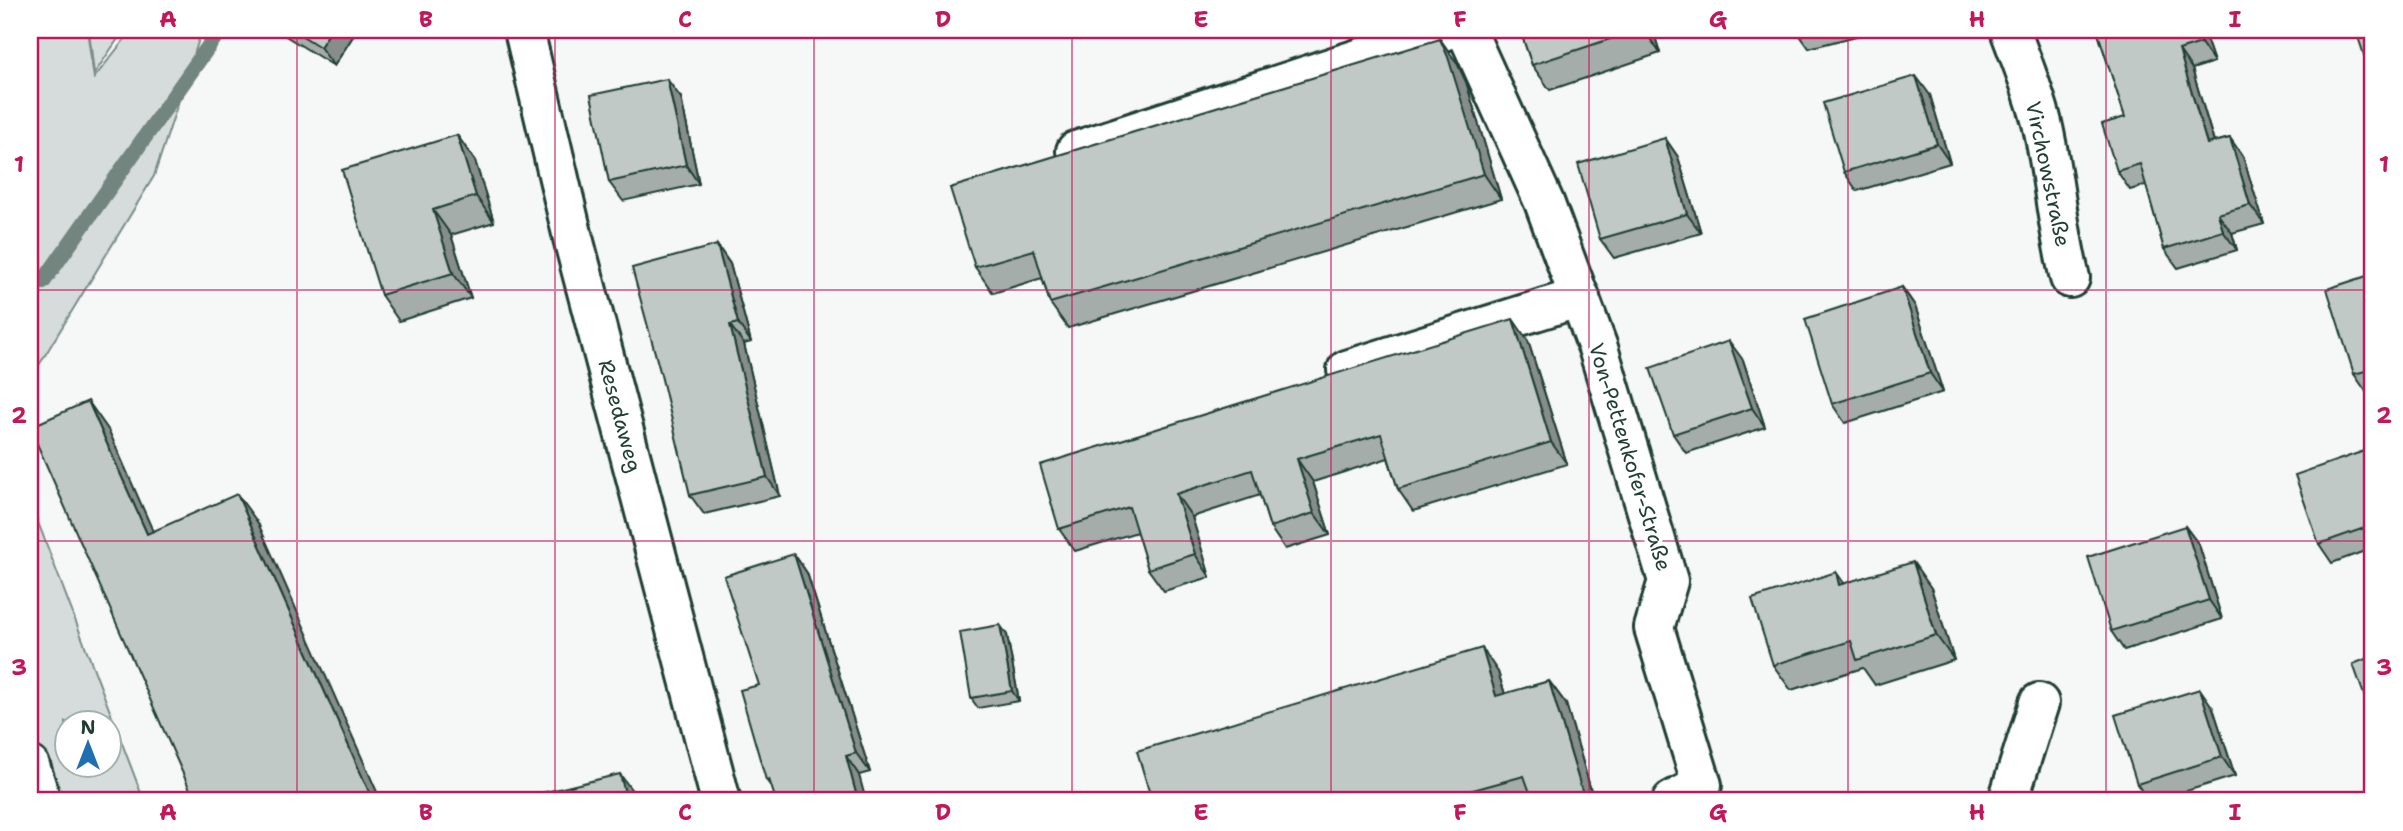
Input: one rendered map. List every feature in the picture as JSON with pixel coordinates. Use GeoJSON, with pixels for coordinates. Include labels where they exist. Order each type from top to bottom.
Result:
{"type":"FeatureCollection","features":[{"type":"Feature","properties":{"kind":"street","name":"Resedaweg"},"geometry":{"type":"LineString","coordinates":[[524,30],[573,237],[721,801]]}},
{"type":"Feature","properties":{"kind":"street"},"geometry":{"type":"LineString","coordinates":[[1044,162],[1447,30]]}},
{"type":"Feature","properties":{"kind":"street","name":"Von-Pettenkofer-Straße"},"geometry":{"type":"LineString","coordinates":[[1466,30],[1544,202],[1580,297],[1668,581],[1654,628],[1702,785],[1672,801]]}},
{"type":"Feature","properties":{"kind":"street","name":"Virchowstraße"},"geometry":{"type":"LineString","coordinates":[[2010,30],[2041,120],[2070,278]]}},
{"type":"Feature","properties":{"kind":"street"},"geometry":{"type":"LineString","coordinates":[[1316,380],[1580,297]]}},
{"type":"Feature","properties":{"kind":"street"},"geometry":{"type":"LineString","coordinates":[[2008,801],[2039,703]]}},
{"type":"Feature","properties":{"kind":"street"},"geometry":{"type":"LineString","coordinates":[[30,766],[41,801]]}},
{"type":"Feature","properties":{"kind":"shaded area"},"geometry":{"type":"Polygon","coordinates":[[[30,30],[87,30],[94,78],[132,30],[202,30],[154,176],[30,380],[30,30]]]}},
{"type":"Feature","properties":{"kind":"shaded area"},"geometry":{"type":"Polygon","coordinates":[[[89,30],[124,30],[94,74],[89,30]]]}},
{"type":"Feature","properties":{"kind":"shaded area"},"geometry":{"type":"Polygon","coordinates":[[[30,501],[109,708],[52,708],[52,778],[122,778],[122,743],[144,801],[30,801],[30,501]]]}},
{"type":"Feature","properties":{"kind":"building"},"geometry":{"type":"Polygon","coordinates":[[[293,30],[331,30],[320,47],[293,30]]]}},
{"type":"Feature","properties":{"kind":"building"},"geometry":{"type":"Polygon","coordinates":[[[1520,30],[1637,30],[1532,65],[1520,30]]]}},
{"type":"Feature","properties":{"kind":"building"},"geometry":{"type":"Polygon","coordinates":[[[2097,30],[2196,30],[2201,43],[2179,50],[2207,144],[2230,138],[2250,205],[2218,214],[2223,231],[2164,249],[2140,164],[2117,171],[2102,124],[2125,117],[2097,30]]]}},
{"type":"Feature","properties":{"kind":"building"},"geometry":{"type":"Polygon","coordinates":[[[2373,30],[2373,82],[2357,34],[2373,30]]]}},
{"type":"Feature","properties":{"kind":"building"},"geometry":{"type":"Polygon","coordinates":[[[1440,39],[1484,174],[1050,303],[1034,250],[975,267],[950,188],[1440,39]]]}},
{"type":"Feature","properties":{"kind":"building"},"geometry":{"type":"Polygon","coordinates":[[[1916,76],[1937,144],[1844,172],[1823,103],[1916,76]]]}},
{"type":"Feature","properties":{"kind":"building"},"geometry":{"type":"Polygon","coordinates":[[[667,79],[686,165],[609,182],[591,95],[667,79]]]}},
{"type":"Feature","properties":{"kind":"building"},"geometry":{"type":"Polygon","coordinates":[[[457,135],[476,196],[433,210],[453,273],[381,295],[342,170],[457,135]]]}},
{"type":"Feature","properties":{"kind":"building"},"geometry":{"type":"Polygon","coordinates":[[[1665,138],[1687,214],[1600,239],[1578,164],[1665,138]]]}},
{"type":"Feature","properties":{"kind":"building"},"geometry":{"type":"Polygon","coordinates":[[[717,245],[738,323],[730,325],[767,477],[690,495],[632,268],[717,245]]]}},
{"type":"Feature","properties":{"kind":"building"},"geometry":{"type":"Polygon","coordinates":[[[2373,274],[2373,369],[2354,374],[2327,289],[2373,274]]]}},
{"type":"Feature","properties":{"kind":"building"},"geometry":{"type":"Polygon","coordinates":[[[1902,287],[1930,373],[1832,404],[1805,319],[1902,287]]]}},
{"type":"Feature","properties":{"kind":"building"},"geometry":{"type":"Polygon","coordinates":[[[1513,319],[1551,442],[1398,489],[1381,434],[1297,459],[1314,513],[1270,527],[1252,470],[1176,494],[1195,554],[1148,569],[1129,507],[1059,529],[1040,465],[1513,319]]]}},
{"type":"Feature","properties":{"kind":"building"},"geometry":{"type":"Polygon","coordinates":[[[1729,341],[1752,408],[1673,434],[1650,368],[1729,341]]]}},
{"type":"Feature","properties":{"kind":"building"},"geometry":{"type":"Polygon","coordinates":[[[88,401],[147,534],[237,494],[373,801],[195,801],[30,428],[88,401]]]}},
{"type":"Feature","properties":{"kind":"building"},"geometry":{"type":"Polygon","coordinates":[[[2373,448],[2373,525],[2319,544],[2295,475],[2373,448]]]}},
{"type":"Feature","properties":{"kind":"building"},"geometry":{"type":"Polygon","coordinates":[[[2185,526],[2209,600],[2111,631],[2088,557],[2185,526]]]}},
{"type":"Feature","properties":{"kind":"building"},"geometry":{"type":"Polygon","coordinates":[[[794,554],[856,753],[846,756],[858,801],[776,801],[769,779],[766,780],[740,690],[759,685],[724,576],[794,554]]]}},
{"type":"Feature","properties":{"kind":"building"},"geometry":{"type":"Polygon","coordinates":[[[1913,562],[1936,635],[1857,660],[1851,641],[1773,665],[1752,599],[1836,572],[1839,585],[1913,562]]]}},
{"type":"Feature","properties":{"kind":"building"},"geometry":{"type":"Polygon","coordinates":[[[1000,625],[1012,691],[971,698],[960,632],[1000,625]]]}},
{"type":"Feature","properties":{"kind":"building"},"geometry":{"type":"Polygon","coordinates":[[[1482,648],[1496,696],[1549,681],[1585,801],[1533,801],[1524,776],[1433,801],[1152,801],[1137,751],[1482,648]]]}},
{"type":"Feature","properties":{"kind":"building"},"geometry":{"type":"Polygon","coordinates":[[[2373,656],[2373,720],[2353,664],[2373,656]]]}},
{"type":"Feature","properties":{"kind":"building"},"geometry":{"type":"Polygon","coordinates":[[[2200,689],[2222,757],[2137,784],[2115,715],[2200,689]]]}},
{"type":"Feature","properties":{"kind":"building"},"geometry":{"type":"Polygon","coordinates":[[[620,774],[627,801],[509,801],[620,774]]]}},
{"type":"Feature","properties":{"kind":"waterway"},"geometry":{"type":"LineString","coordinates":[[43,282],[220,30]]}}]}
